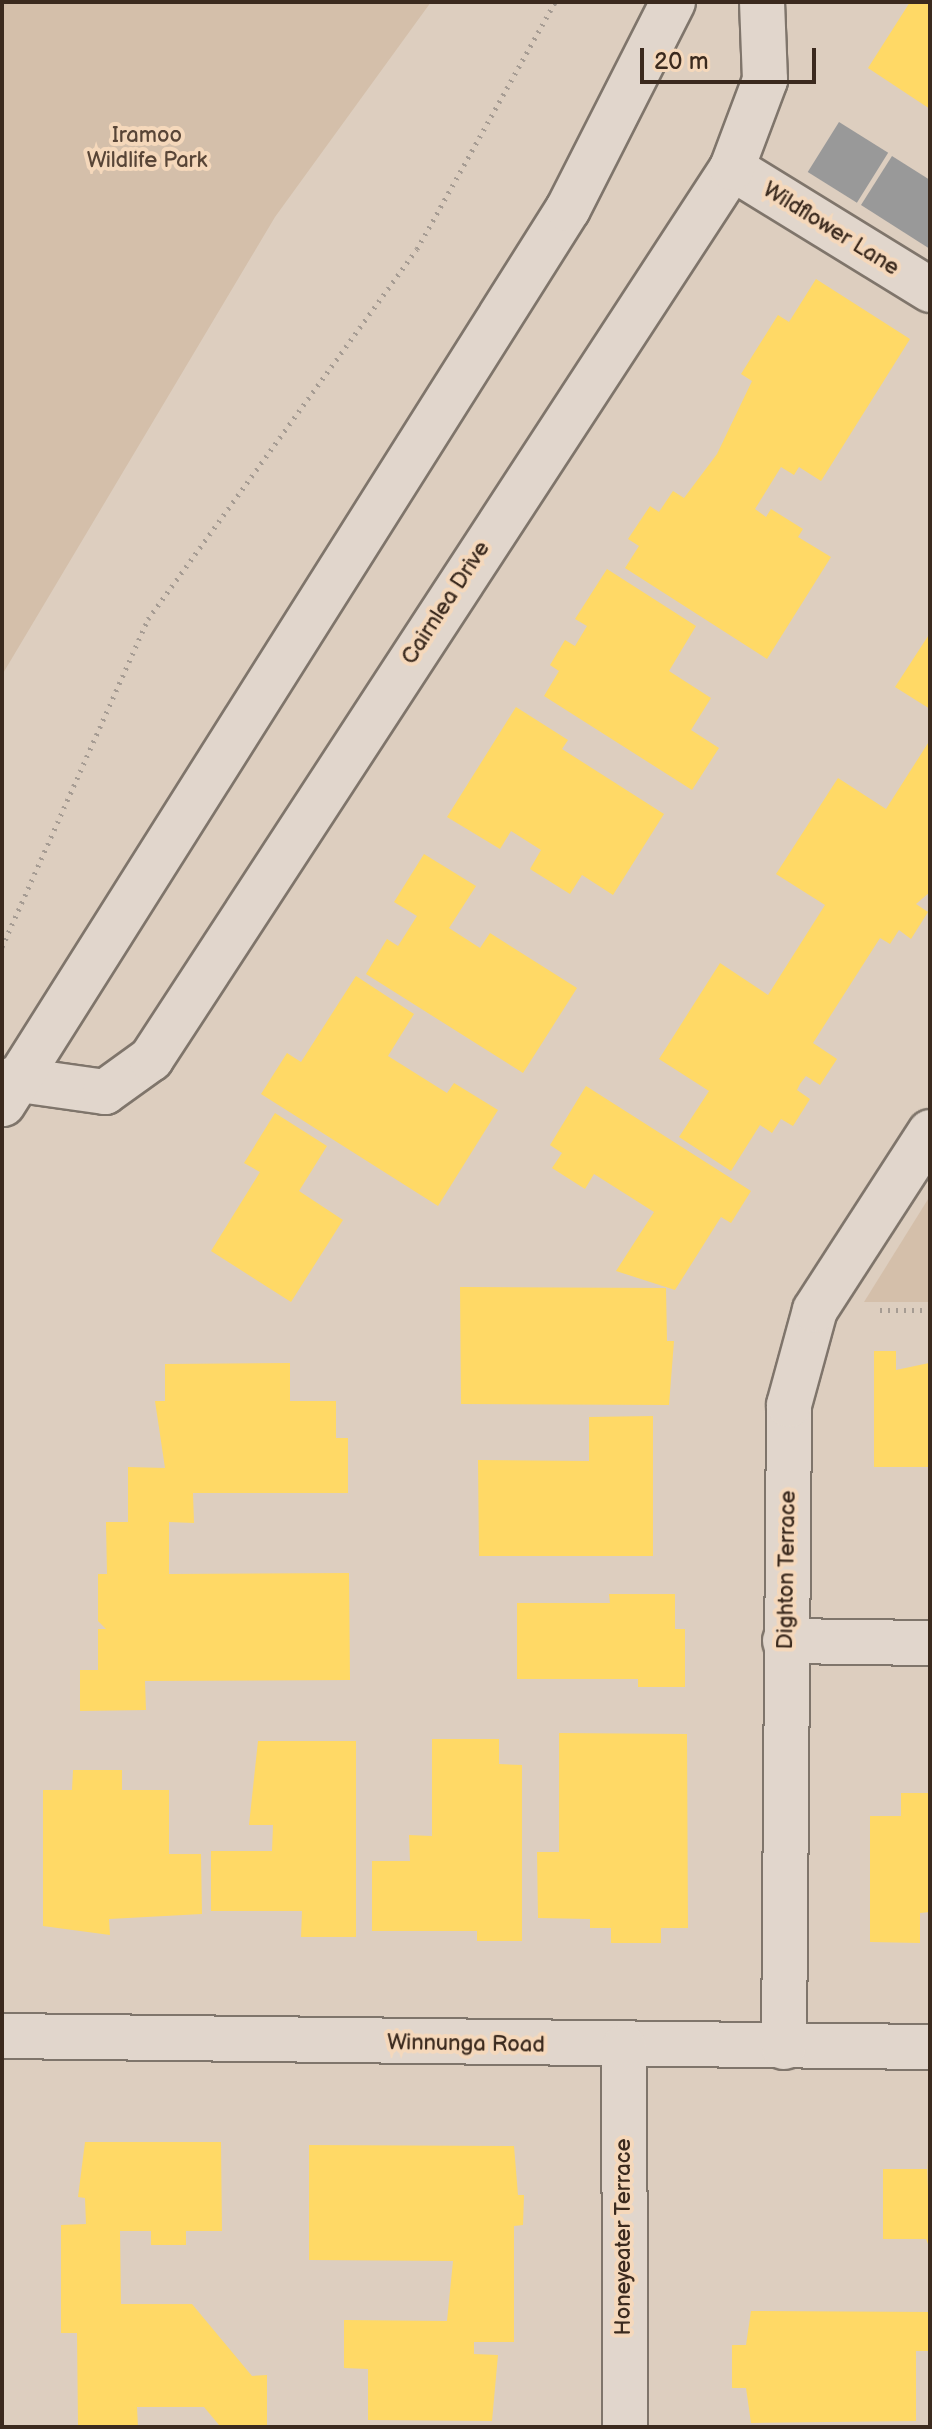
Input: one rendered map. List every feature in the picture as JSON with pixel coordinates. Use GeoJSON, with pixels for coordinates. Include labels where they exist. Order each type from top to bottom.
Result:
{"type":"FeatureCollection","features":[{"type":"Feature","properties":{"kind":"street","name":"Cairnlea Drive"},"geometry":{"type":"LineString","coordinates":[[8,1092],[105,1092],[151,1059],[732,168],[765,80],[762,2]]}},
{"type":"Feature","properties":{"kind":"street","name":"Cairnlea Drive"},"geometry":{"type":"LineString","coordinates":[[8,1092],[568,209],[677,11]]}},
{"type":"Feature","properties":{"kind":"street","name":"Wildflower Lane"},"geometry":{"type":"LineString","coordinates":[[732,168],[930,290]]}},
{"type":"Feature","properties":{"kind":"street","name":"Dighton Terrace"},"geometry":{"type":"LineString","coordinates":[[784,2047],[789,1405],[798,1353],[815,1310],[930,1132]]}},
{"type":"Feature","properties":{"kind":"street"},"geometry":{"type":"LineString","coordinates":[[785,1641],[930,1643]]}},
{"type":"Feature","properties":{"kind":"street","name":"Winnunga Road"},"geometry":{"type":"LineString","coordinates":[[2,2036],[624,2047],[930,2047]]}},
{"type":"Feature","properties":{"kind":"street","name":"Honeyeater Terrace"},"geometry":{"type":"LineString","coordinates":[[624,2047],[625,2427]]}},
{"type":"Feature","properties":{"kind":"path"},"geometry":{"type":"LineString","coordinates":[[2,947],[148,619],[417,249],[555,2]]}},
{"type":"Feature","properties":{"kind":"green space","name":"Iramoo Wildlife Park"},"geometry":{"type":"Polygon","coordinates":[[[2,2],[431,2],[275,217],[2,675],[2,2]]]}},
{"type":"Feature","properties":{"kind":"green space"},"geometry":{"type":"Polygon","coordinates":[[[930,1196],[930,1302],[864,1302],[930,1196]]]}},
{"type":"Feature","properties":{"kind":"building: Homes"},"geometry":{"type":"Polygon","coordinates":[[[910,2],[930,2],[930,109],[868,68],[910,2]]]}},
{"type":"Feature","properties":{"kind":"building: Homes"},"geometry":{"type":"Polygon","coordinates":[[[816,279],[910,339],[821,481],[799,467],[794,475],[781,467],[755,509],[766,517],[771,509],[803,529],[798,537],[831,557],[767,659],[625,568],[639,546],[628,539],[650,506],[659,512],[673,491],[684,498],[717,454],[752,381],[741,374],[778,315],[789,322],[816,279]]]}},
{"type":"Feature","properties":{"kind":"building: Homes"},"geometry":{"type":"Polygon","coordinates":[[[607,569],[696,626],[669,671],[711,698],[691,730],[719,748],[692,790],[544,696],[559,671],[550,665],[565,640],[575,646],[587,626],[575,619],[607,569]]]}},
{"type":"Feature","properties":{"kind":"building: Homes"},"geometry":{"type":"Polygon","coordinates":[[[930,633],[930,709],[895,687],[930,633]]]}},
{"type":"Feature","properties":{"kind":"building: Homes"},"geometry":{"type":"Polygon","coordinates":[[[516,707],[568,740],[562,749],[664,814],[613,895],[582,875],[570,894],[530,869],[541,850],[511,831],[500,849],[447,817],[516,707]]]}},
{"type":"Feature","properties":{"kind":"building: Homes"},"geometry":{"type":"Polygon","coordinates":[[[930,740],[930,892],[916,904],[928,912],[911,939],[899,930],[890,944],[880,938],[813,1043],[837,1059],[820,1085],[806,1076],[800,1084],[797,1090],[810,1099],[793,1126],[781,1119],[772,1133],[760,1125],[731,1171],[679,1137],[709,1091],[659,1059],[720,963],[768,995],[825,905],[776,874],[838,778],[886,809],[930,740]]]}},
{"type":"Feature","properties":{"kind":"building: Homes"},"geometry":{"type":"Polygon","coordinates":[[[424,854],[476,886],[449,928],[480,948],[490,933],[577,988],[523,1073],[366,974],[387,939],[398,946],[417,916],[394,902],[424,854]]]}},
{"type":"Feature","properties":{"kind":"building: Homes"},"geometry":{"type":"Polygon","coordinates":[[[356,976],[414,1014],[388,1056],[447,1093],[454,1083],[498,1110],[438,1206],[261,1094],[287,1053],[301,1062],[356,976]]]}},
{"type":"Feature","properties":{"kind":"building: Homes"},"geometry":{"type":"Polygon","coordinates":[[[586,1086],[751,1191],[731,1223],[721,1217],[675,1290],[616,1271],[654,1212],[594,1174],[585,1189],[552,1168],[562,1153],[550,1145],[586,1086]]]}},
{"type":"Feature","properties":{"kind":"building: Homes"},"geometry":{"type":"Polygon","coordinates":[[[275,1113],[327,1146],[299,1191],[343,1220],[291,1302],[211,1251],[260,1172],[244,1163],[275,1113]]]}},
{"type":"Feature","properties":{"kind":"building: Homes"},"geometry":{"type":"Polygon","coordinates":[[[460,1287],[666,1288],[667,1341],[674,1341],[669,1405],[461,1404],[460,1287]]]}},
{"type":"Feature","properties":{"kind":"building: Homes"},"geometry":{"type":"Polygon","coordinates":[[[874,1351],[896,1351],[896,1370],[929,1363],[930,1467],[874,1467],[874,1351]]]}},
{"type":"Feature","properties":{"kind":"building: Homes"},"geometry":{"type":"Polygon","coordinates":[[[290,1363],[290,1401],[336,1401],[336,1438],[348,1438],[348,1493],[193,1493],[194,1523],[169,1522],[169,1574],[349,1573],[350,1680],[145,1681],[146,1710],[80,1711],[80,1670],[98,1670],[98,1629],[106,1629],[98,1621],[98,1574],[107,1574],[106,1522],[128,1522],[128,1467],[165,1468],[155,1401],[165,1401],[165,1364],[290,1363]]]}},
{"type":"Feature","properties":{"kind":"building: Homes"},"geometry":{"type":"Polygon","coordinates":[[[653,1416],[653,1556],[479,1556],[478,1460],[589,1461],[589,1417],[653,1416]]]}},
{"type":"Feature","properties":{"kind":"building: Homes"},"geometry":{"type":"Polygon","coordinates":[[[609,1594],[675,1594],[675,1629],[685,1629],[685,1687],[638,1687],[638,1679],[517,1679],[517,1603],[610,1603],[609,1594]]]}},
{"type":"Feature","properties":{"kind":"building: Homes"},"geometry":{"type":"Polygon","coordinates":[[[559,1733],[687,1734],[688,1928],[661,1928],[661,1943],[611,1943],[611,1928],[590,1928],[590,1919],[538,1918],[537,1852],[559,1852],[559,1733]]]}},
{"type":"Feature","properties":{"kind":"building: Homes"},"geometry":{"type":"Polygon","coordinates":[[[432,1739],[499,1739],[499,1764],[522,1765],[522,1941],[477,1941],[477,1931],[372,1931],[372,1861],[410,1861],[409,1835],[432,1836],[432,1739]]]}},
{"type":"Feature","properties":{"kind":"building: Homes"},"geometry":{"type":"Polygon","coordinates":[[[258,1741],[356,1741],[356,1937],[301,1937],[302,1911],[211,1911],[211,1851],[272,1851],[273,1825],[249,1825],[258,1741]]]}},
{"type":"Feature","properties":{"kind":"building: Homes"},"geometry":{"type":"Polygon","coordinates":[[[73,1770],[122,1770],[122,1790],[169,1790],[169,1854],[201,1854],[202,1914],[109,1919],[110,1935],[43,1926],[43,1790],[72,1790],[73,1770]]]}},
{"type":"Feature","properties":{"kind":"building: Homes"},"geometry":{"type":"Polygon","coordinates":[[[901,1793],[930,1793],[930,1912],[920,1913],[920,1943],[870,1942],[870,1816],[901,1816],[901,1793]]]}},
{"type":"Feature","properties":{"kind":"building: Homes"},"geometry":{"type":"Polygon","coordinates":[[[85,2142],[221,2142],[222,2231],[186,2231],[186,2245],[151,2245],[151,2231],[120,2231],[121,2304],[192,2304],[252,2376],[267,2375],[267,2425],[219,2425],[204,2407],[137,2407],[138,2427],[78,2426],[77,2333],[61,2333],[61,2225],[86,2224],[85,2198],[78,2197],[85,2142]]]}},
{"type":"Feature","properties":{"kind":"building: Homes"},"geometry":{"type":"Polygon","coordinates":[[[309,2145],[514,2146],[518,2195],[524,2195],[523,2225],[514,2226],[514,2342],[474,2342],[474,2354],[498,2355],[492,2421],[368,2420],[368,2369],[344,2368],[344,2320],[447,2321],[453,2261],[309,2260],[309,2145]]]}},
{"type":"Feature","properties":{"kind":"building: Homes"},"geometry":{"type":"Polygon","coordinates":[[[927,2160],[930,2249],[926,2239],[883,2239],[883,2169],[927,2169],[927,2160]]]}},
{"type":"Feature","properties":{"kind":"building: Homes"},"geometry":{"type":"Polygon","coordinates":[[[751,2311],[930,2312],[930,2351],[916,2351],[916,2421],[751,2423],[746,2388],[732,2388],[732,2345],[746,2345],[751,2311]]]}},
{"type":"Feature","properties":{"kind":"building: Industry"},"geometry":{"type":"Polygon","coordinates":[[[839,122],[888,153],[857,203],[808,172],[839,122]]]}},
{"type":"Feature","properties":{"kind":"building: Industry"},"geometry":{"type":"Polygon","coordinates":[[[892,156],[930,180],[930,249],[861,205],[892,156]]]}}]}
